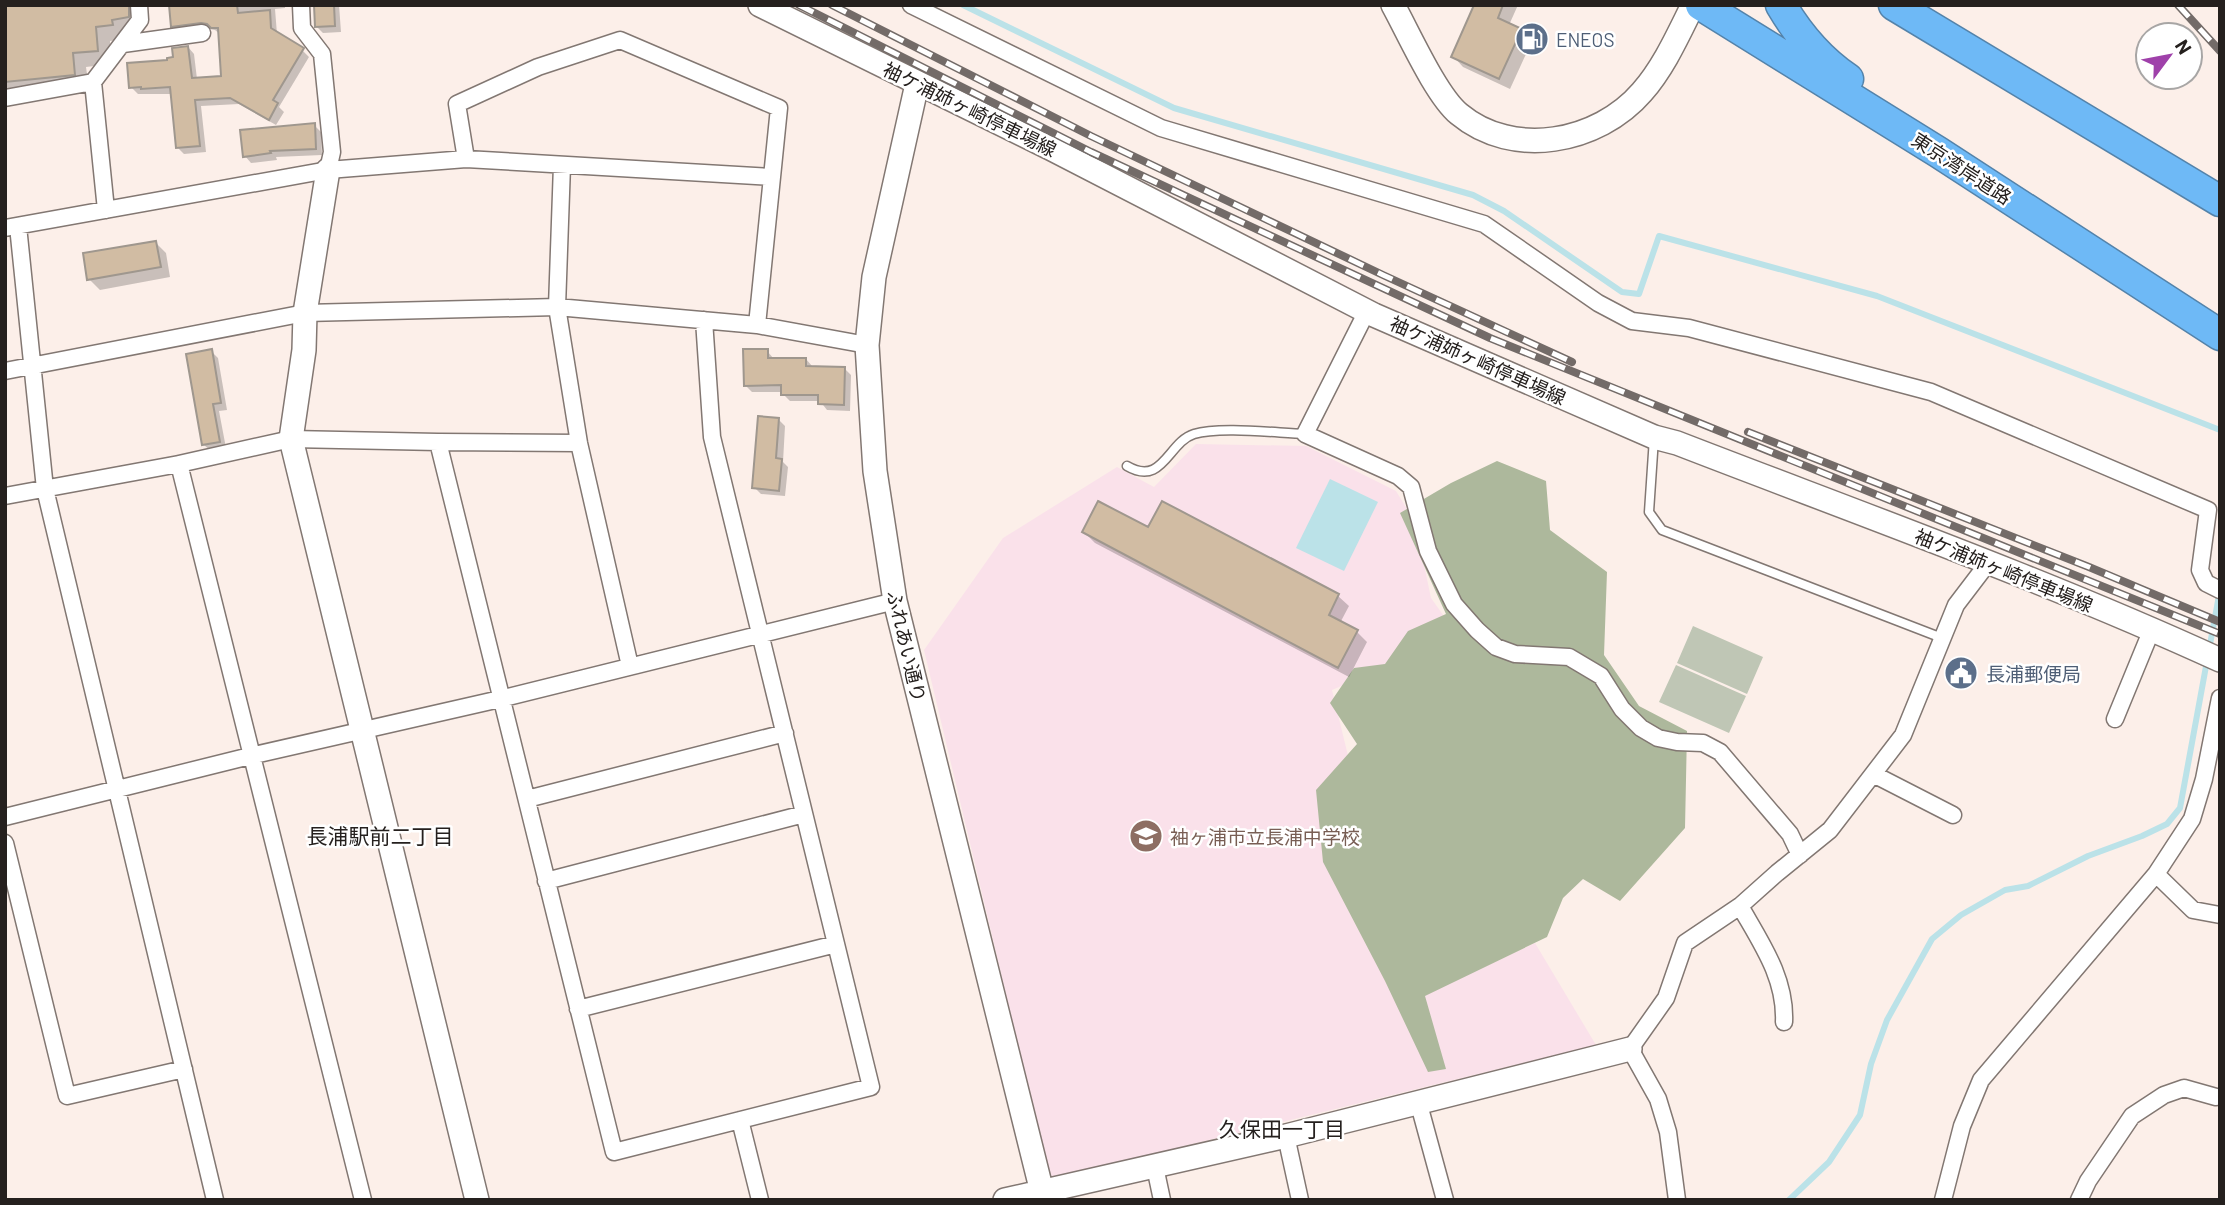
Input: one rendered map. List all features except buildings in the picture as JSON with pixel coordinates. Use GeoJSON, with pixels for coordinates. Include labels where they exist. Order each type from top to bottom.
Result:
{"type":"FeatureCollection","features":[{"type":"Feature","properties":{"kind":"highway","name":"東京湾岸道路"},"geometry":{"type":"LineString","coordinates":[[1701,5],[1938,152],[2220,335]]}},
{"type":"Feature","properties":{"kind":"highway"},"geometry":{"type":"LineString","coordinates":[[1781,5],[1794,27],[1815,51],[1841,74],[1908,120],[1938,152]]}},
{"type":"Feature","properties":{"kind":"highway"},"geometry":{"type":"LineString","coordinates":[[1894,5],[2220,201]]}},
{"type":"Feature","properties":{"kind":"street"},"geometry":{"type":"LineString","coordinates":[[5,98],[93,82],[140,20],[139,5]]}},
{"type":"Feature","properties":{"kind":"street"},"geometry":{"type":"LineString","coordinates":[[301,5],[302,28],[322,54],[332,152],[305,313],[304,350],[291,439],[477,1200]]}},
{"type":"Feature","properties":{"kind":"street","name":"袖ケ浦姉ヶ崎停車場線"},"geometry":{"type":"LineString","coordinates":[[760,5],[1052,149],[1367,311],[1654,437],[1676,443],[1989,564],[2152,629],[2220,660]]}},
{"type":"Feature","properties":{"kind":"street"},"geometry":{"type":"LineString","coordinates":[[911,5],[1161,128],[1484,224],[1598,303],[1632,321],[1689,328],[1931,392],[2208,510],[2200,570],[2206,583],[2220,590]]}},
{"type":"Feature","properties":{"kind":"street"},"geometry":{"type":"LineString","coordinates":[[1393,5],[1439,89],[1458,113],[1482,131],[1510,139],[1543,141],[1570,137],[1618,114],[1640,94],[1659,71],[1693,5]]}},
{"type":"Feature","properties":{"kind":"street"},"geometry":{"type":"LineString","coordinates":[[122,44],[202,33]]}},
{"type":"Feature","properties":{"kind":"street"},"geometry":{"type":"LineString","coordinates":[[466,159],[457,104],[538,67],[620,40],[779,108],[757,325]]}},
{"type":"Feature","properties":{"kind":"street"},"geometry":{"type":"LineString","coordinates":[[93,82],[106,210]]}},
{"type":"Feature","properties":{"kind":"street","name":"ふれあい通り"},"geometry":{"type":"LineString","coordinates":[[917,84],[874,278],[867,345],[875,471],[895,601],[1043,1195]]}},
{"type":"Feature","properties":{"kind":"street"},"geometry":{"type":"LineString","coordinates":[[215,1200],[45,489],[32,367],[12,227],[328,170],[466,159],[772,177]]}},
{"type":"Feature","properties":{"kind":"street"},"geometry":{"type":"LineString","coordinates":[[562,165],[557,307],[579,443],[630,666]]}},
{"type":"Feature","properties":{"kind":"street"},"geometry":{"type":"LineString","coordinates":[[5,371],[305,313],[557,307],[757,325],[867,345]]}},
{"type":"Feature","properties":{"kind":"street"},"geometry":{"type":"LineString","coordinates":[[1367,311],[1305,434],[1398,476],[1411,487],[1428,551],[1454,604],[1496,647],[1515,654],[1569,657],[1601,676],[1622,709],[1641,728],[1658,738],[1703,743],[1720,752],[1790,834],[1800,855]]}},
{"type":"Feature","properties":{"kind":"street"},"geometry":{"type":"LineString","coordinates":[[438,442],[614,1152],[872,1087],[712,437],[704,320]]}},
{"type":"Feature","properties":{"kind":"street"},"geometry":{"type":"LineString","coordinates":[[5,496],[179,464],[291,439],[579,443]]}},
{"type":"Feature","properties":{"kind":"street"},"geometry":{"type":"LineString","coordinates":[[179,464],[363,1200]]}},
{"type":"Feature","properties":{"kind":"street"},"geometry":{"type":"LineString","coordinates":[[1005,1200],[1043,1195],[1630,1049],[1666,998],[1685,943],[1740,906],[1830,830],[1903,735],[1956,605],[1989,564]]}},
{"type":"Feature","properties":{"kind":"street"},"geometry":{"type":"LineString","coordinates":[[5,817],[895,601]]}},
{"type":"Feature","properties":{"kind":"street"},"geometry":{"type":"LineString","coordinates":[[2115,719],[2152,629]]}},
{"type":"Feature","properties":{"kind":"street"},"geometry":{"type":"LineString","coordinates":[[1943,1200],[1962,1126],[1981,1080],[2156,874],[2192,819],[2204,779],[2220,698]]}},
{"type":"Feature","properties":{"kind":"street"},"geometry":{"type":"LineString","coordinates":[[527,799],[785,733]]}},
{"type":"Feature","properties":{"kind":"street"},"geometry":{"type":"LineString","coordinates":[[1874,774],[1953,815]]}},
{"type":"Feature","properties":{"kind":"street"},"geometry":{"type":"LineString","coordinates":[[546,881],[804,814]]}},
{"type":"Feature","properties":{"kind":"street"},"geometry":{"type":"LineString","coordinates":[[5,843],[67,1096],[184,1069]]}},
{"type":"Feature","properties":{"kind":"street"},"geometry":{"type":"LineString","coordinates":[[2156,874],[2193,910],[2220,915]]}},
{"type":"Feature","properties":{"kind":"street"},"geometry":{"type":"LineString","coordinates":[[1740,906],[1774,966],[1785,1002],[1784,1022]]}},
{"type":"Feature","properties":{"kind":"street"},"geometry":{"type":"LineString","coordinates":[[578,1009],[836,944]]}},
{"type":"Feature","properties":{"kind":"street"},"geometry":{"type":"LineString","coordinates":[[1630,1049],[1658,1099],[1668,1132],[1677,1200]]}},
{"type":"Feature","properties":{"kind":"street"},"geometry":{"type":"LineString","coordinates":[[2080,1200],[2088,1181],[2132,1116],[2164,1095],[2184,1088],[2218,1098]]}},
{"type":"Feature","properties":{"kind":"street"},"geometry":{"type":"LineString","coordinates":[[1418,1101],[1445,1200]]}},
{"type":"Feature","properties":{"kind":"street"},"geometry":{"type":"LineString","coordinates":[[740,1120],[760,1200]]}},
{"type":"Feature","properties":{"kind":"street"},"geometry":{"type":"LineString","coordinates":[[1286,1136],[1300,1200]]}},
{"type":"Feature","properties":{"kind":"street"},"geometry":{"type":"LineString","coordinates":[[1155,1167],[1162,1200]]}},
{"type":"Feature","properties":{"kind":"lane"},"geometry":{"type":"LineString","coordinates":[[1127,466],[1138,473],[1151,471],[1192,434],[1224,431],[1305,434]]}},
{"type":"Feature","properties":{"kind":"lane"},"geometry":{"type":"LineString","coordinates":[[1654,437],[1649,512],[1662,530],[1942,638]]}},
{"type":"Feature","properties":{"kind":"shaded area","name":"袖ヶ浦市立長浦中学校"},"geometry":{"type":"Polygon","coordinates":[[[1196,444],[1306,446],[1396,491],[1415,522],[1431,598],[1458,636],[1332,690],[1352,772],[1418,998],[1535,943],[1596,1045],[1050,1179],[924,650],[1003,538],[1117,467],[1154,487],[1196,444]]]}},
{"type":"Feature","properties":{"kind":"green space"},"geometry":{"type":"Polygon","coordinates":[[[1497,461],[1546,481],[1550,530],[1607,572],[1604,655],[1639,706],[1687,731],[1685,828],[1620,901],[1583,879],[1563,898],[1547,937],[1425,996],[1446,1069],[1428,1072],[1385,981],[1323,862],[1316,790],[1357,744],[1330,703],[1354,668],[1385,664],[1408,631],[1446,614],[1400,513],[1451,483],[1497,461]]]}},
{"type":"Feature","properties":{"kind":"green space"},"geometry":{"type":"Polygon","coordinates":[[[1693,626],[1763,657],[1747,694],[1677,663],[1693,626]]]}},
{"type":"Feature","properties":{"kind":"green space"},"geometry":{"type":"Polygon","coordinates":[[[1676,665],[1746,696],[1729,733],[1659,702],[1676,665]]]}},
{"type":"Feature","properties":{"kind":"water"},"geometry":{"type":"Polygon","coordinates":[[[1330,479],[1378,502],[1344,571],[1296,548],[1330,479]]]}},
{"type":"Feature","properties":{"kind":"waterway"},"geometry":{"type":"LineString","coordinates":[[963,5],[1174,108],[1473,195],[1504,211],[1622,292],[1639,294],[1659,236],[1877,296],[2220,430]]}},
{"type":"Feature","properties":{"kind":"waterway"},"geometry":{"type":"LineString","coordinates":[[1789,1200],[1829,1162],[1860,1115],[1871,1064],[1887,1020],[1932,939],[1961,915],[2005,890],[2028,886],[2088,856],[2142,836],[2167,824],[2180,808],[2220,590]]}},
{"type":"Feature","properties":{"kind":"railway"},"geometry":{"type":"LineString","coordinates":[[799,5],[1091,152],[1490,338],[2220,634]]}},
{"type":"Feature","properties":{"kind":"railway"},"geometry":{"type":"LineString","coordinates":[[832,5],[1091,136],[1572,362]]}},
{"type":"Feature","properties":{"kind":"railway"},"geometry":{"type":"LineString","coordinates":[[2178,5],[2220,51]]}},
{"type":"Feature","properties":{"kind":"railway"},"geometry":{"type":"LineString","coordinates":[[1748,432],[2089,567],[2220,622]]}},
{"type":"Feature","properties":{"kind":"place","name":"ENEOS"},"geometry":{"type":"Point","coordinates":[1532,39]}},
{"type":"Feature","properties":{"kind":"place","name":"長浦郵便局"},"geometry":{"type":"Point","coordinates":[1961,673]}},
{"type":"Feature","properties":{"kind":"place","name":"袖ヶ浦市立長浦中学校"},"geometry":{"type":"Point","coordinates":[1146,836]}},
{"type":"Feature","properties":{"kind":"district","name":"長浦駅前二丁目"},"geometry":{"type":"Point","coordinates":[380,835]}},
{"type":"Feature","properties":{"kind":"district","name":"久保田一丁目"},"geometry":{"type":"Point","coordinates":[1282,1128]}}]}
